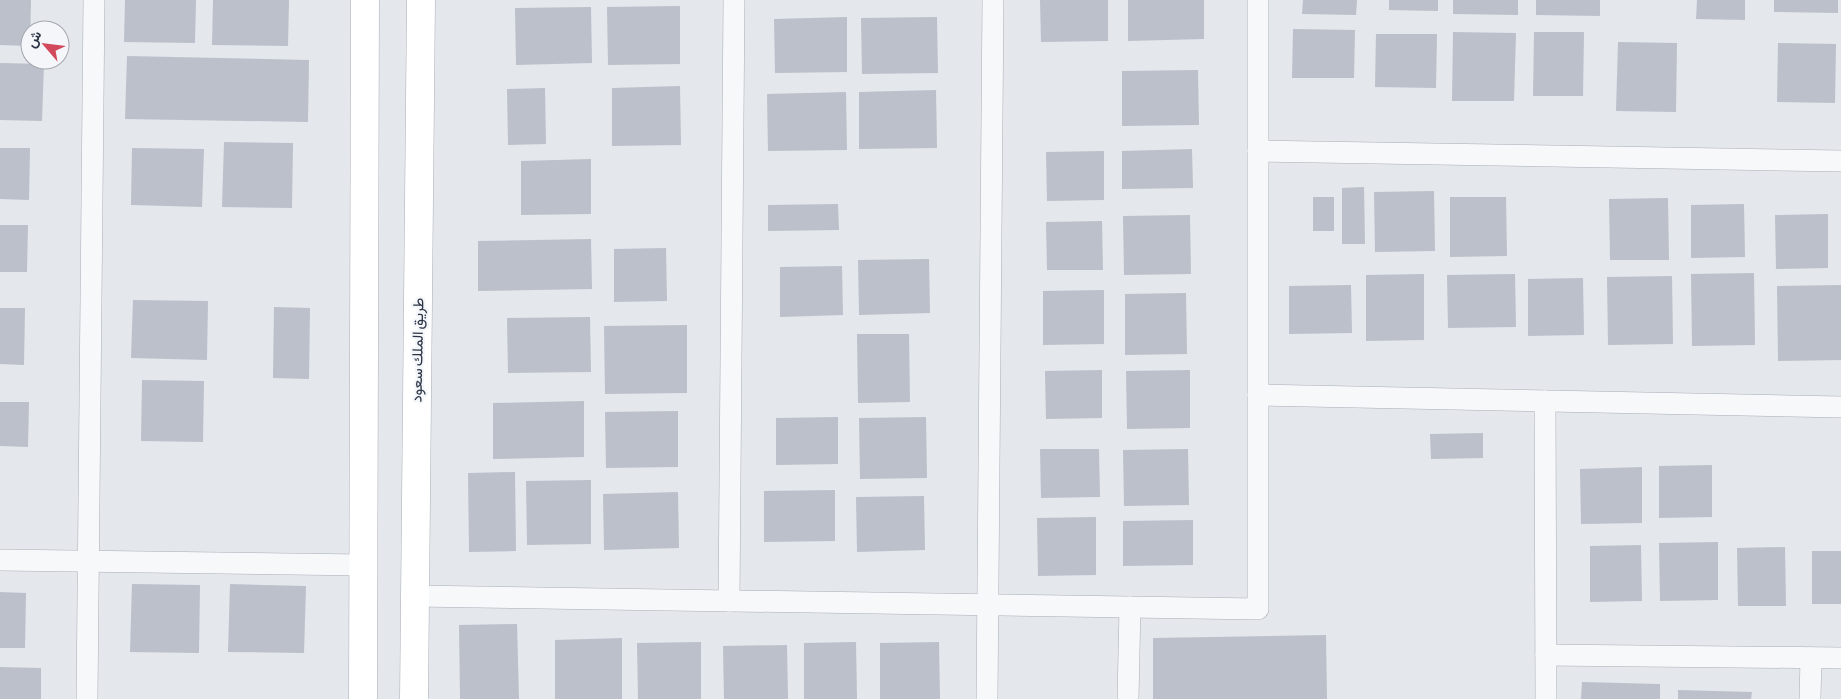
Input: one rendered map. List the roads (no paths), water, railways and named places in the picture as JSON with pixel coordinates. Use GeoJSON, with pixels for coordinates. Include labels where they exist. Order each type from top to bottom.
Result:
{"type":"FeatureCollection","features":[{"type":"Feature","properties":{"kind":"main road"},"geometry":{"type":"LineString","coordinates":[[363,699],[365,0]]}},
{"type":"Feature","properties":{"kind":"main road","name":"طريق الملك سعود"},"geometry":{"type":"LineString","coordinates":[[414,699],[421,0]]}},
{"type":"Feature","properties":{"kind":"street"},"geometry":{"type":"LineString","coordinates":[[88,699],[94,0]]}},
{"type":"Feature","properties":{"kind":"street"},"geometry":{"type":"LineString","coordinates":[[729,601],[734,0]]}},
{"type":"Feature","properties":{"kind":"street"},"geometry":{"type":"LineString","coordinates":[[987,699],[993,0]]}},
{"type":"Feature","properties":{"kind":"street"},"geometry":{"type":"LineString","coordinates":[[415,596],[1258,609],[1258,0]]}},
{"type":"Feature","properties":{"kind":"street"},"geometry":{"type":"LineString","coordinates":[[1258,151],[1841,161]]}},
{"type":"Feature","properties":{"kind":"street"},"geometry":{"type":"LineString","coordinates":[[1258,395],[1841,407]]}},
{"type":"Feature","properties":{"kind":"street"},"geometry":{"type":"LineString","coordinates":[[1545,401],[1546,699]]}},
{"type":"Feature","properties":{"kind":"street"},"geometry":{"type":"LineString","coordinates":[[0,560],[363,565]]}},
{"type":"Feature","properties":{"kind":"street"},"geometry":{"type":"LineString","coordinates":[[1128,699],[1130,607]]}},
{"type":"Feature","properties":{"kind":"street"},"geometry":{"type":"LineString","coordinates":[[1546,655],[1841,658]]}},
{"type":"Feature","properties":{"kind":"street"},"geometry":{"type":"LineString","coordinates":[[1810,699],[1811,658]]}}]}
